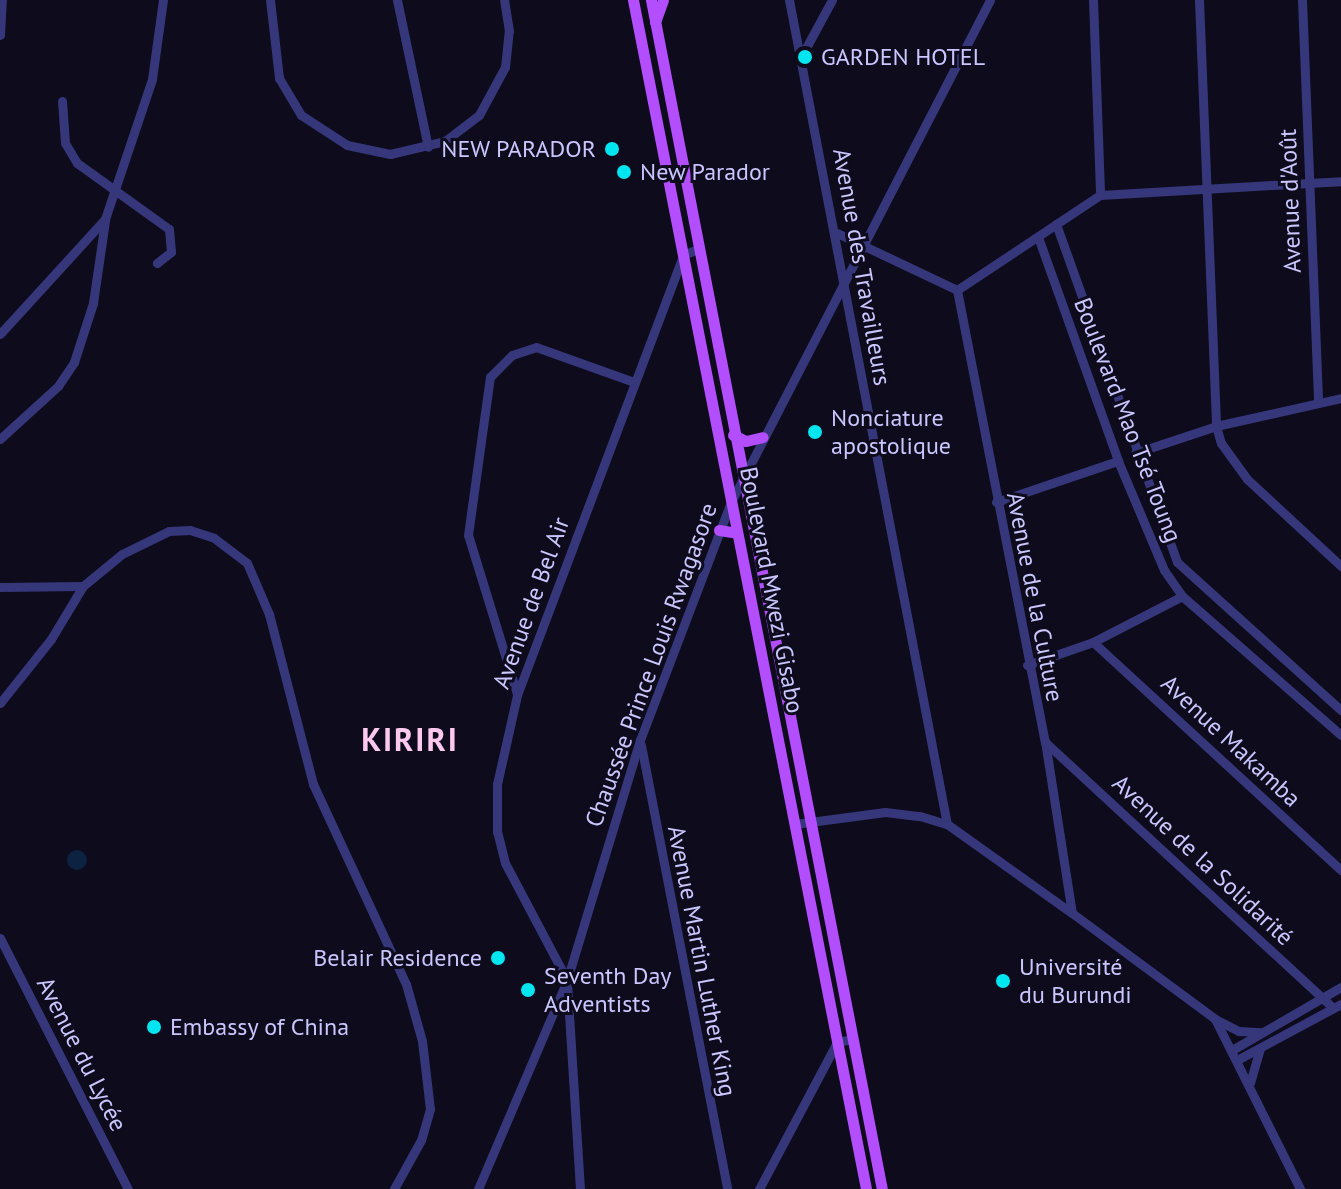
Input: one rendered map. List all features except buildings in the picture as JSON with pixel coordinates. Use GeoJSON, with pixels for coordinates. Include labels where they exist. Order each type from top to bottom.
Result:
{"type":"FeatureCollection","features":[{"type":"Feature","properties":{"kind":"main road","name":"Boulevard Mwezi Gisabo"},"geometry":{"type":"LineString","coordinates":[[633,0],[866,1189]]}},
{"type":"Feature","properties":{"kind":"main road","name":"Boulevard Mwezi Gisabo"},"geometry":{"type":"LineString","coordinates":[[651,0],[733,435],[882,1189]]}},
{"type":"Feature","properties":{"kind":"main road"},"geometry":{"type":"LineString","coordinates":[[654,23],[663,0]]}},
{"type":"Feature","properties":{"kind":"main road"},"geometry":{"type":"LineString","coordinates":[[733,435],[746,441],[763,437]]}},
{"type":"Feature","properties":{"kind":"main road"},"geometry":{"type":"LineString","coordinates":[[719,530],[737,533]]}},
{"type":"Feature","properties":{"kind":"main road"},"geometry":{"type":"LineString","coordinates":[[767,675],[781,672]]}},
{"type":"Feature","properties":{"kind":"street"},"geometry":{"type":"LineString","coordinates":[[0,35],[2,0]]}},
{"type":"Feature","properties":{"kind":"street"},"geometry":{"type":"LineString","coordinates":[[0,439],[58,386],[74,362],[93,303],[105,219],[152,79],[163,0]]}},
{"type":"Feature","properties":{"kind":"street"},"geometry":{"type":"LineString","coordinates":[[270,0],[279,78],[301,115],[347,145],[376,153],[428,147],[463,129],[499,85],[509,50],[504,0]]}},
{"type":"Feature","properties":{"kind":"street"},"geometry":{"type":"LineString","coordinates":[[397,0],[428,147]]}},
{"type":"Feature","properties":{"kind":"street","name":"Avenue des Travailleurs"},"geometry":{"type":"LineString","coordinates":[[789,0],[837,233],[843,281],[947,824]]}},
{"type":"Feature","properties":{"kind":"street"},"geometry":{"type":"LineString","coordinates":[[801,57],[832,0]]}},
{"type":"Feature","properties":{"kind":"street","name":"Chaussée Prince Louis Rwagasore"},"geometry":{"type":"LineString","coordinates":[[478,1189],[567,980],[640,740],[731,502],[990,0]]}},
{"type":"Feature","properties":{"kind":"street"},"geometry":{"type":"LineString","coordinates":[[1093,0],[1100,195]]}},
{"type":"Feature","properties":{"kind":"street"},"geometry":{"type":"LineString","coordinates":[[1199,0],[1216,426],[1221,443],[1247,479],[1341,566]]}},
{"type":"Feature","properties":{"kind":"street","name":"Avenue d'Août"},"geometry":{"type":"LineString","coordinates":[[1302,0],[1318,401]]}},
{"type":"Feature","properties":{"kind":"street"},"geometry":{"type":"LineString","coordinates":[[62,101],[65,143],[72,155],[169,229],[171,252],[157,263]]}},
{"type":"Feature","properties":{"kind":"street"},"geometry":{"type":"LineString","coordinates":[[837,233],[860,247],[957,290],[1100,195],[1341,181]]}},
{"type":"Feature","properties":{"kind":"street"},"geometry":{"type":"LineString","coordinates":[[0,334],[105,219]]}},
{"type":"Feature","properties":{"kind":"street","name":"Boulevard Mao Tsé Toung"},"geometry":{"type":"LineString","coordinates":[[1056,224],[1135,453],[1177,562],[1341,710]]}},
{"type":"Feature","properties":{"kind":"street","name":"Boulevard Mao Tsé Toung"},"geometry":{"type":"LineString","coordinates":[[1038,237],[1118,461],[1153,546],[1182,596],[1341,735]]}},
{"type":"Feature","properties":{"kind":"street"},"geometry":{"type":"LineString","coordinates":[[683,255],[698,249]]}},
{"type":"Feature","properties":{"kind":"street","name":"Avenue de Bel Air"},"geometry":{"type":"LineString","coordinates":[[567,980],[500,848],[497,784],[517,695],[683,255]]}},
{"type":"Feature","properties":{"kind":"street","name":"Avenue de la Culture"},"geometry":{"type":"LineString","coordinates":[[957,290],[1027,665],[1045,741],[1072,913]]}},
{"type":"Feature","properties":{"kind":"street"},"geometry":{"type":"LineString","coordinates":[[517,695],[468,535],[490,377],[512,355],[536,347],[634,382]]}},
{"type":"Feature","properties":{"kind":"street"},"geometry":{"type":"LineString","coordinates":[[1135,453],[1216,426],[1341,398]]}},
{"type":"Feature","properties":{"kind":"street"},"geometry":{"type":"LineString","coordinates":[[996,502],[1118,461]]}},
{"type":"Feature","properties":{"kind":"street"},"geometry":{"type":"LineString","coordinates":[[0,703],[51,639],[83,586],[151,538],[190,530],[233,548],[259,583],[313,784],[398,965],[422,1041],[430,1109],[421,1140],[394,1189]]}},
{"type":"Feature","properties":{"kind":"street"},"geometry":{"type":"LineString","coordinates":[[0,587],[83,586]]}},
{"type":"Feature","properties":{"kind":"street"},"geometry":{"type":"LineString","coordinates":[[1027,665],[1093,642],[1182,596]]}},
{"type":"Feature","properties":{"kind":"street","name":"Avenue Makamba"},"geometry":{"type":"LineString","coordinates":[[1093,642],[1341,870]]}},
{"type":"Feature","properties":{"kind":"street","name":"Avenue Martin Luther King"},"geometry":{"type":"LineString","coordinates":[[640,740],[727,1189]]}},
{"type":"Feature","properties":{"kind":"street","name":"Avenue de la Solidarité"},"geometry":{"type":"LineString","coordinates":[[1045,741],[1323,997],[1337,1006]]}},
{"type":"Feature","properties":{"kind":"street"},"geometry":{"type":"LineString","coordinates":[[795,824],[885,812],[947,824],[1215,1019],[1239,1031],[1261,1032]]}},
{"type":"Feature","properties":{"kind":"street","name":"Avenue du Lycée"},"geometry":{"type":"LineString","coordinates":[[0,938],[128,1189]]}},
{"type":"Feature","properties":{"kind":"street"},"geometry":{"type":"LineString","coordinates":[[567,980],[580,1189]]}},
{"type":"Feature","properties":{"kind":"street"},"geometry":{"type":"LineString","coordinates":[[1232,1050],[1341,987]]}},
{"type":"Feature","properties":{"kind":"street"},"geometry":{"type":"LineString","coordinates":[[1237,1060],[1337,1006]]}},
{"type":"Feature","properties":{"kind":"street"},"geometry":{"type":"LineString","coordinates":[[1215,1019],[1250,1083],[1300,1189]]}},
{"type":"Feature","properties":{"kind":"street"},"geometry":{"type":"LineString","coordinates":[[759,1189],[837,1042],[852,1039]]}},
{"type":"Feature","properties":{"kind":"street"},"geometry":{"type":"LineString","coordinates":[[1250,1083],[1260,1048]]}},
{"type":"Feature","properties":{"kind":"water"},"geometry":{"type":"Polygon","coordinates":[[[77,850],[84,853],[87,860],[84,867],[77,870],[70,867],[67,860],[70,853],[77,850]]]}},
{"type":"Feature","properties":{"kind":"place","name":"GARDEN HOTEL"},"geometry":{"type":"Point","coordinates":[805,57]}},
{"type":"Feature","properties":{"kind":"place","name":"NEW PARADOR"},"geometry":{"type":"Point","coordinates":[612,149]}},
{"type":"Feature","properties":{"kind":"place","name":"New Parador"},"geometry":{"type":"Point","coordinates":[624,172]}},
{"type":"Feature","properties":{"kind":"place","name":"Nonciature apostolique"},"geometry":{"type":"Point","coordinates":[815,432]}},
{"type":"Feature","properties":{"kind":"place","name":"Belair Residence"},"geometry":{"type":"Point","coordinates":[498,958]}},
{"type":"Feature","properties":{"kind":"place","name":"Université du Burundi"},"geometry":{"type":"Point","coordinates":[1003,981]}},
{"type":"Feature","properties":{"kind":"place","name":"Seventh Day Adventists"},"geometry":{"type":"Point","coordinates":[528,990]}},
{"type":"Feature","properties":{"kind":"place","name":"Embassy of China"},"geometry":{"type":"Point","coordinates":[154,1027]}},
{"type":"Feature","properties":{"kind":"district","name":"KIRIRI"},"geometry":{"type":"Point","coordinates":[410,739]}}]}
